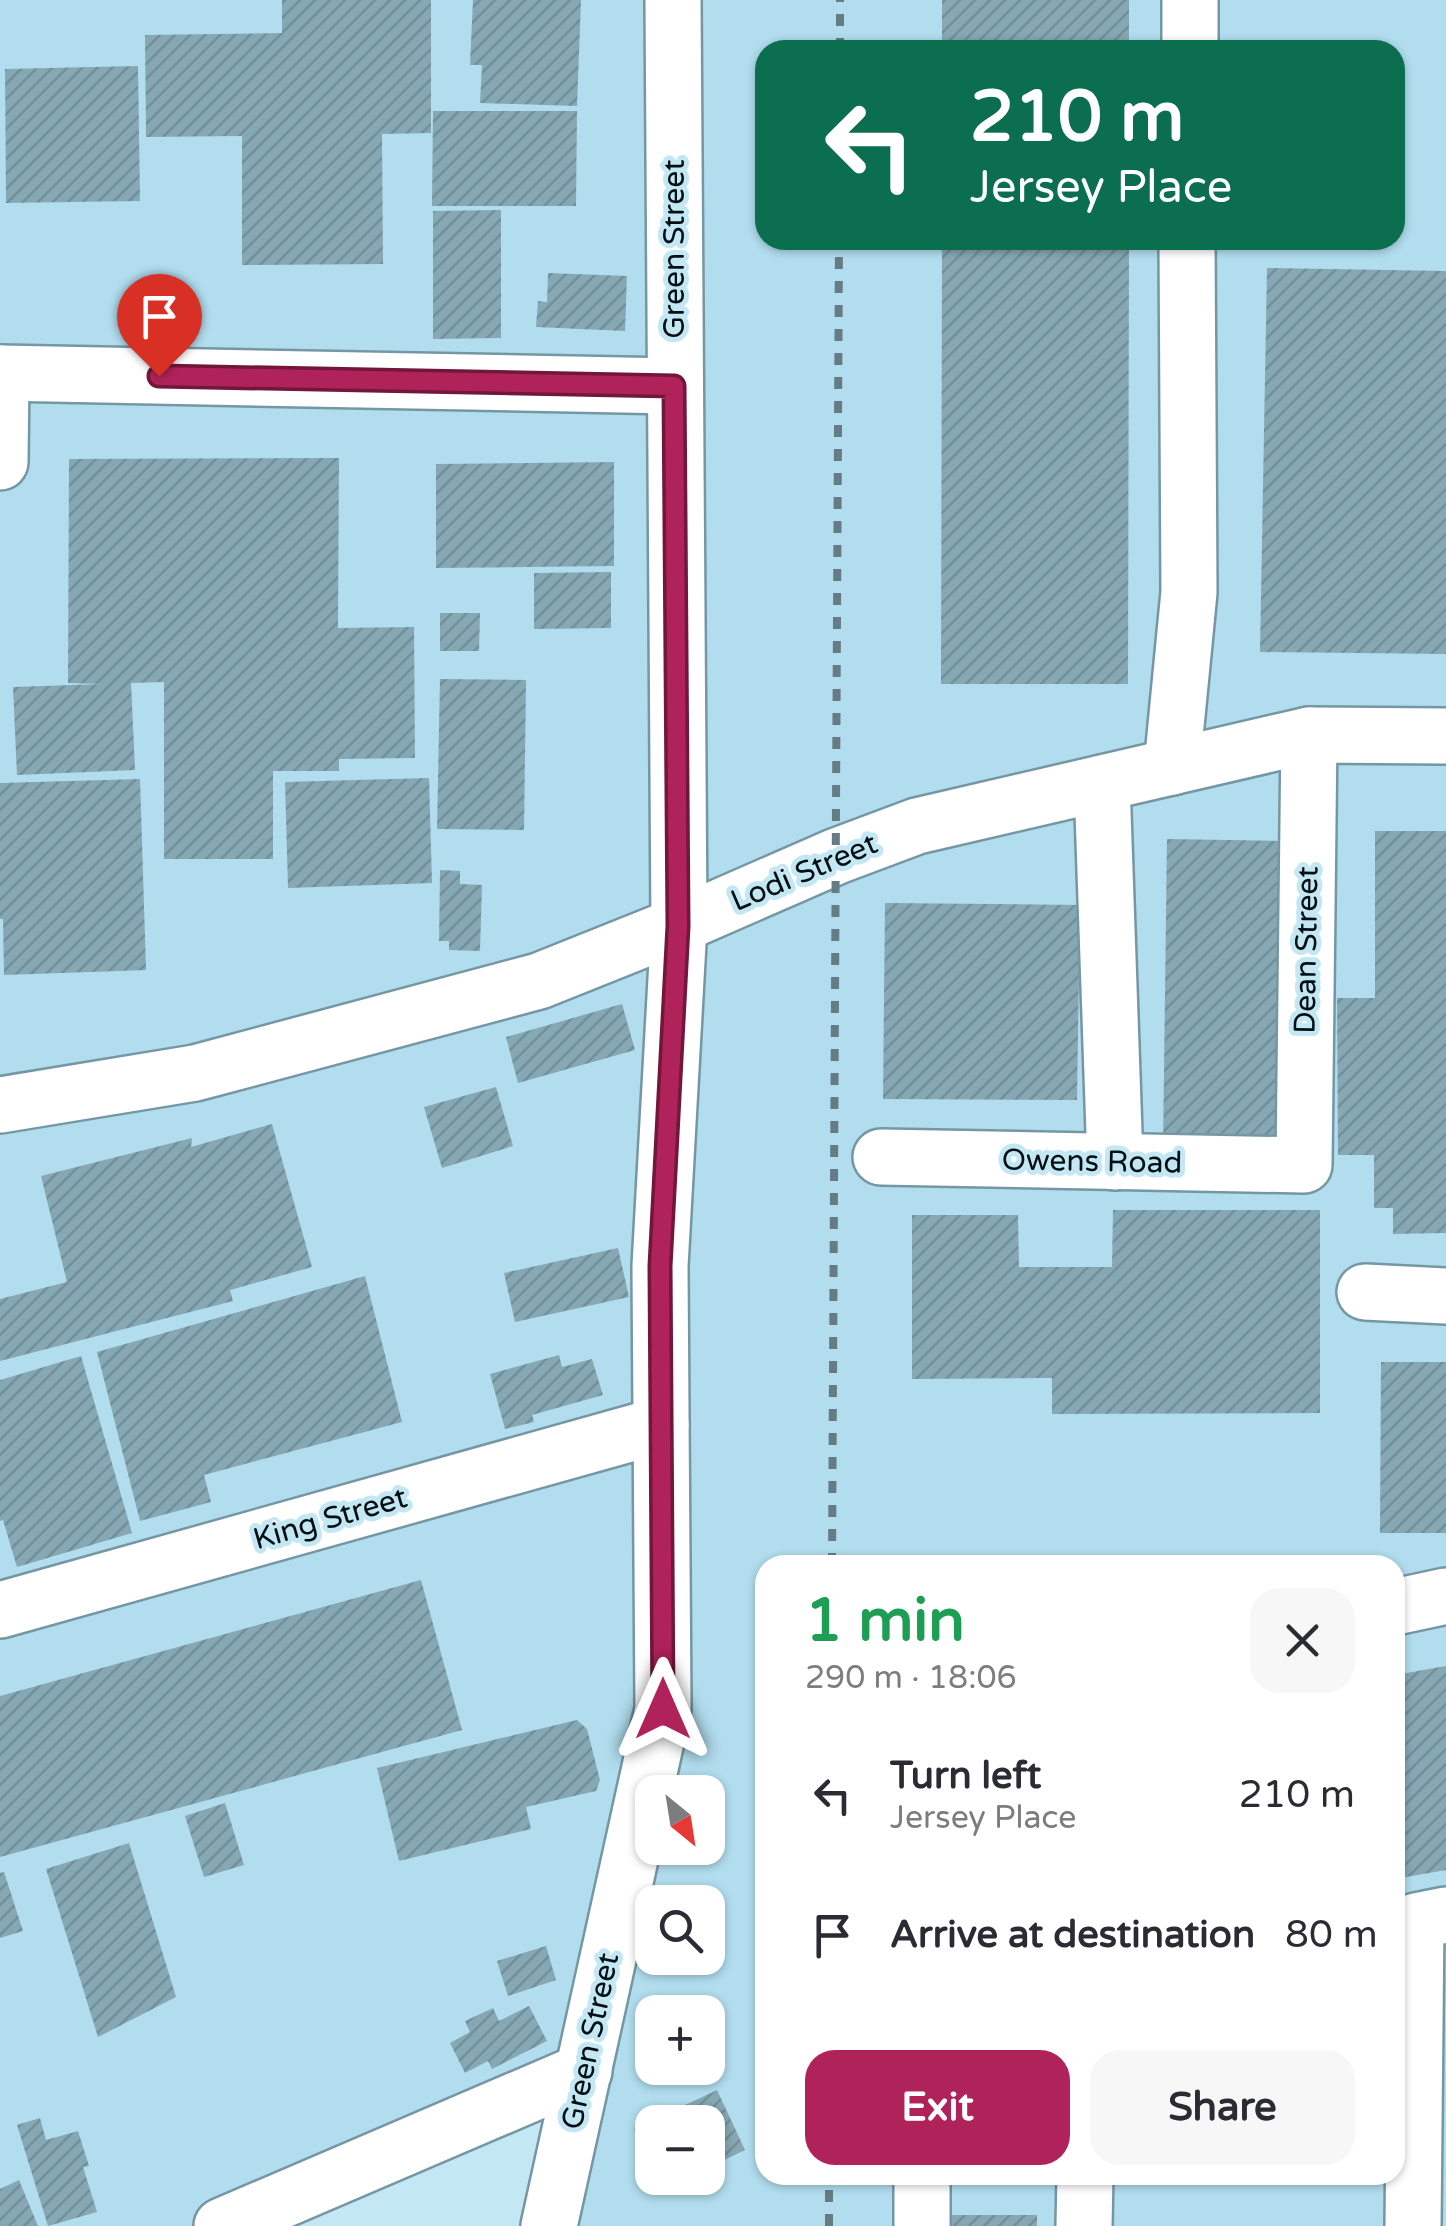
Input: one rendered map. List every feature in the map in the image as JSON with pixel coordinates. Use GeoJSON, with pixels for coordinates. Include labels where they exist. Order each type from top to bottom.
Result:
{"type":"FeatureCollection","features":[{"type":"Feature","properties":{"kind":"street","name":"Green Street"},"geometry":{"type":"LineString","coordinates":[[550,2226],[663,1709],[660,1266],[678,926],[673,0]]}},
{"type":"Feature","properties":{"kind":"street"},"geometry":{"type":"LineString","coordinates":[[1190,0],[1190,40]]}},
{"type":"Feature","properties":{"kind":"street"},"geometry":{"type":"LineString","coordinates":[[1172,767],[1189,592],[1187,250]]}},
{"type":"Feature","properties":{"kind":"street"},"geometry":{"type":"LineString","coordinates":[[0,462],[0,373],[674,386]]}},
{"type":"Feature","properties":{"kind":"street","name":"Lodi Street"},"geometry":{"type":"LineString","coordinates":[[0,1105],[195,1073],[539,981],[678,926],[811,866],[917,826],[1308,736],[1446,736]]}},
{"type":"Feature","properties":{"kind":"street","name":"Dean Street"},"geometry":{"type":"LineString","coordinates":[[1304,1165],[1308,736]]}},
{"type":"Feature","properties":{"kind":"street"},"geometry":{"type":"LineString","coordinates":[[1102,783],[1115,1162]]}},
{"type":"Feature","properties":{"kind":"street","name":"Owens Road"},"geometry":{"type":"LineString","coordinates":[[881,1157],[1304,1165]]}},
{"type":"Feature","properties":{"kind":"street"},"geometry":{"type":"LineString","coordinates":[[1365,1292],[1446,1296]]}},
{"type":"Feature","properties":{"kind":"street","name":"King Street"},"geometry":{"type":"LineString","coordinates":[[0,1610],[661,1426]]}},
{"type":"Feature","properties":{"kind":"street"},"geometry":{"type":"LineString","coordinates":[[1405,1605],[1446,1596]]}},
{"type":"Feature","properties":{"kind":"street"},"geometry":{"type":"LineString","coordinates":[[1413,2226],[1419,1920]]}},
{"type":"Feature","properties":{"kind":"street"},"geometry":{"type":"LineString","coordinates":[[222,2226],[584,2071]]}},
{"type":"Feature","properties":{"kind":"street"},"geometry":{"type":"LineString","coordinates":[[922,2185],[922,2226]]}},
{"type":"Feature","properties":{"kind":"street"},"geometry":{"type":"LineString","coordinates":[[1084,2226],[1085,2185]]}},
{"type":"Feature","properties":{"kind":"shaded area"},"geometry":{"type":"Polygon","coordinates":[[[0,0],[1446,0],[1446,2226],[543,2226],[572,2087],[228,2226],[0,2226],[0,0]]]}},
{"type":"Feature","properties":{"kind":"building"},"geometry":{"type":"Polygon","coordinates":[[[282,0],[431,0],[431,133],[382,134],[383,264],[242,265],[242,136],[146,137],[145,35],[282,33],[282,0]]]}},
{"type":"Feature","properties":{"kind":"building"},"geometry":{"type":"Polygon","coordinates":[[[473,0],[581,0],[577,106],[480,103],[482,65],[470,65],[473,0]]]}},
{"type":"Feature","properties":{"kind":"building"},"geometry":{"type":"Polygon","coordinates":[[[942,0],[1129,0],[1129,40],[942,40],[942,0]]]}},
{"type":"Feature","properties":{"kind":"building"},"geometry":{"type":"Polygon","coordinates":[[[138,66],[140,201],[6,203],[5,69],[138,66]]]}},
{"type":"Feature","properties":{"kind":"building"},"geometry":{"type":"Polygon","coordinates":[[[433,111],[577,111],[576,206],[432,206],[433,111]]]}},
{"type":"Feature","properties":{"kind":"building"},"geometry":{"type":"Polygon","coordinates":[[[501,210],[501,338],[433,339],[433,211],[501,210]]]}},
{"type":"Feature","properties":{"kind":"building"},"geometry":{"type":"Polygon","coordinates":[[[942,250],[1129,250],[1128,684],[941,684],[942,250]]]}},
{"type":"Feature","properties":{"kind":"building"},"geometry":{"type":"Polygon","coordinates":[[[1267,268],[1446,271],[1446,654],[1260,652],[1267,268]]]}},
{"type":"Feature","properties":{"kind":"building"},"geometry":{"type":"Polygon","coordinates":[[[548,273],[627,276],[625,331],[536,327],[538,301],[547,302],[548,273]]]}},
{"type":"Feature","properties":{"kind":"building"},"geometry":{"type":"Polygon","coordinates":[[[339,458],[338,628],[414,627],[415,758],[339,759],[339,771],[273,771],[273,859],[164,859],[164,682],[131,683],[135,770],[17,775],[13,687],[103,684],[68,683],[69,459],[339,458]]]}},
{"type":"Feature","properties":{"kind":"building"},"geometry":{"type":"Polygon","coordinates":[[[614,462],[614,566],[436,568],[436,464],[614,462]]]}},
{"type":"Feature","properties":{"kind":"building"},"geometry":{"type":"Polygon","coordinates":[[[611,572],[611,628],[534,629],[534,573],[611,572]]]}},
{"type":"Feature","properties":{"kind":"building"},"geometry":{"type":"Polygon","coordinates":[[[440,613],[480,613],[479,651],[440,651],[440,613]]]}},
{"type":"Feature","properties":{"kind":"building"},"geometry":{"type":"Polygon","coordinates":[[[440,679],[526,680],[524,830],[437,829],[440,679]]]}},
{"type":"Feature","properties":{"kind":"building"},"geometry":{"type":"Polygon","coordinates":[[[429,778],[432,883],[288,888],[285,782],[429,778]]]}},
{"type":"Feature","properties":{"kind":"building"},"geometry":{"type":"Polygon","coordinates":[[[140,779],[146,970],[4,975],[0,783],[140,779]]]}},
{"type":"Feature","properties":{"kind":"building"},"geometry":{"type":"Polygon","coordinates":[[[1375,831],[1446,831],[1446,1233],[1393,1234],[1393,1208],[1374,1208],[1374,1155],[1338,1155],[1337,998],[1375,998],[1375,831]]]}},
{"type":"Feature","properties":{"kind":"building"},"geometry":{"type":"Polygon","coordinates":[[[1167,839],[1283,841],[1278,1151],[1163,1150],[1167,839]]]}},
{"type":"Feature","properties":{"kind":"building"},"geometry":{"type":"Polygon","coordinates":[[[440,870],[460,871],[460,884],[482,885],[480,951],[449,950],[449,941],[439,941],[440,870]]]}},
{"type":"Feature","properties":{"kind":"building"},"geometry":{"type":"Polygon","coordinates":[[[885,903],[1080,905],[1077,1100],[883,1099],[885,903]]]}},
{"type":"Feature","properties":{"kind":"building"},"geometry":{"type":"Polygon","coordinates":[[[622,1004],[635,1050],[518,1083],[506,1037],[622,1004]]]}},
{"type":"Feature","properties":{"kind":"building"},"geometry":{"type":"Polygon","coordinates":[[[496,1087],[513,1146],[442,1168],[424,1107],[496,1087]]]}},
{"type":"Feature","properties":{"kind":"building"},"geometry":{"type":"Polygon","coordinates":[[[272,1124],[312,1267],[230,1290],[233,1301],[0,1361],[0,1299],[67,1282],[41,1176],[192,1138],[191,1147],[272,1124]]]}},
{"type":"Feature","properties":{"kind":"building"},"geometry":{"type":"Polygon","coordinates":[[[1113,1210],[1320,1210],[1320,1413],[1052,1414],[1052,1378],[912,1379],[912,1215],[1018,1215],[1019,1267],[1112,1267],[1113,1210]]]}},
{"type":"Feature","properties":{"kind":"building"},"geometry":{"type":"Polygon","coordinates":[[[618,1248],[629,1297],[515,1322],[504,1273],[618,1248]]]}},
{"type":"Feature","properties":{"kind":"building"},"geometry":{"type":"Polygon","coordinates":[[[365,1276],[402,1422],[204,1475],[211,1502],[140,1521],[97,1352],[365,1276]]]}},
{"type":"Feature","properties":{"kind":"building"},"geometry":{"type":"Polygon","coordinates":[[[559,1355],[562,1367],[592,1359],[603,1395],[532,1415],[534,1422],[505,1429],[490,1374],[559,1355]]]}},
{"type":"Feature","properties":{"kind":"building"},"geometry":{"type":"Polygon","coordinates":[[[81,1356],[132,1533],[17,1567],[3,1520],[0,1521],[0,1380],[81,1356]]]}},
{"type":"Feature","properties":{"kind":"building"},"geometry":{"type":"Polygon","coordinates":[[[1381,1362],[1446,1362],[1446,1533],[1380,1533],[1381,1362]]]}},
{"type":"Feature","properties":{"kind":"building"},"geometry":{"type":"Polygon","coordinates":[[[421,1580],[462,1730],[0,1857],[0,1696],[421,1580]]]}},
{"type":"Feature","properties":{"kind":"building"},"geometry":{"type":"Polygon","coordinates":[[[1446,1666],[1446,1870],[1405,1877],[1405,1673],[1446,1666]]]}},
{"type":"Feature","properties":{"kind":"building"},"geometry":{"type":"Polygon","coordinates":[[[577,1720],[587,1729],[600,1780],[596,1791],[526,1807],[531,1829],[399,1861],[377,1768],[577,1720]]]}},
{"type":"Feature","properties":{"kind":"building"},"geometry":{"type":"Polygon","coordinates":[[[225,1803],[244,1865],[204,1877],[185,1816],[225,1803]]]}},
{"type":"Feature","properties":{"kind":"building"},"geometry":{"type":"Polygon","coordinates":[[[129,1843],[176,1997],[98,2037],[46,1869],[129,1843]]]}},
{"type":"Feature","properties":{"kind":"building"},"geometry":{"type":"Polygon","coordinates":[[[4,1872],[23,1931],[0,1938],[0,1873],[4,1872]]]}},
{"type":"Feature","properties":{"kind":"building"},"geometry":{"type":"Polygon","coordinates":[[[546,1946],[556,1980],[508,1996],[497,1961],[546,1946]]]}},
{"type":"Feature","properties":{"kind":"building"},"geometry":{"type":"Polygon","coordinates":[[[529,2006],[547,2041],[492,2069],[488,2061],[465,2073],[450,2043],[470,2032],[465,2021],[493,2008],[499,2021],[529,2006]]]}},
{"type":"Feature","properties":{"kind":"building"},"geometry":{"type":"Polygon","coordinates":[[[717,2090],[724,2105],[685,2105],[717,2090]]]}},
{"type":"Feature","properties":{"kind":"building"},"geometry":{"type":"Polygon","coordinates":[[[725,2107],[745,2150],[725,2160],[725,2107]]]}},
{"type":"Feature","properties":{"kind":"building"},"geometry":{"type":"Polygon","coordinates":[[[40,2118],[46,2140],[78,2131],[89,2166],[83,2167],[97,2212],[48,2226],[17,2125],[40,2118]]]}},
{"type":"Feature","properties":{"kind":"building"},"geometry":{"type":"Polygon","coordinates":[[[19,2180],[38,2226],[0,2226],[0,2189],[19,2180]]]}},
{"type":"Feature","properties":{"kind":"building"},"geometry":{"type":"Polygon","coordinates":[[[934,2215],[1037,2215],[1037,2226],[934,2226],[934,2215]]]}},
{"type":"Feature","properties":{"kind":"railway"},"geometry":{"type":"LineString","coordinates":[[840,0],[840,40]]}},
{"type":"Feature","properties":{"kind":"railway"},"geometry":{"type":"LineString","coordinates":[[832,1555],[839,250]]}},
{"type":"Feature","properties":{"kind":"railway"},"geometry":{"type":"LineString","coordinates":[[829,2185],[829,2226]]}},
{"type":"Feature","properties":{"kind":"route"},"geometry":{"type":"LineString","coordinates":[[159,376],[674,386],[678,926],[660,1266],[663,1709]]}}]}
